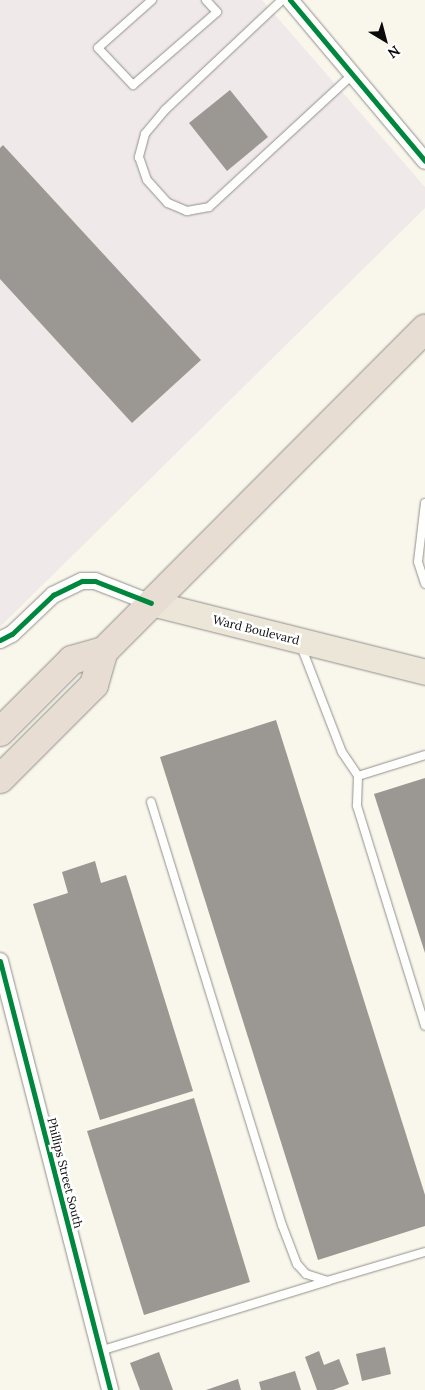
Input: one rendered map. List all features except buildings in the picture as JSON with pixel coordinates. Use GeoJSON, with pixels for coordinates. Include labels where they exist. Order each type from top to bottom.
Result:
{"type":"FeatureCollection","features":[{"type":"Feature","properties":{"kind":"highway"},"geometry":{"type":"LineString","coordinates":[[0,779],[94,685],[104,651],[425,329]]}},
{"type":"Feature","properties":{"kind":"highway"},"geometry":{"type":"LineString","coordinates":[[0,732],[72,660],[104,651]]}},
{"type":"Feature","properties":{"kind":"main road","name":"Ward Boulevard"},"geometry":{"type":"LineString","coordinates":[[151,603],[425,672]]}},
{"type":"Feature","properties":{"kind":"street"},"geometry":{"type":"LineString","coordinates":[[290,0],[352,75],[423,154]]}},
{"type":"Feature","properties":{"kind":"street"},"geometry":{"type":"LineString","coordinates":[[0,640],[12,634],[53,595],[82,581],[95,581],[151,603]]}},
{"type":"Feature","properties":{"kind":"street","name":"Phillips Street South"},"geometry":{"type":"LineString","coordinates":[[0,961],[110,1390]]}},
{"type":"Feature","properties":{"kind":"lane"},"geometry":{"type":"LineString","coordinates":[[152,0],[98,48],[134,85],[217,12],[206,0]]}},
{"type":"Feature","properties":{"kind":"lane"},"geometry":{"type":"LineString","coordinates":[[282,0],[165,110],[145,134],[139,157],[147,180],[168,203],[187,211],[209,207],[352,75]]}},
{"type":"Feature","properties":{"kind":"lane"},"geometry":{"type":"LineString","coordinates":[[425,503],[418,562],[425,584]]}},
{"type":"Feature","properties":{"kind":"lane"},"geometry":{"type":"LineString","coordinates":[[300,640],[342,752],[358,776],[357,806],[425,1026]]}},
{"type":"Feature","properties":{"kind":"lane"},"geometry":{"type":"LineString","coordinates":[[358,776],[425,755]]}},
{"type":"Feature","properties":{"kind":"lane"},"geometry":{"type":"LineString","coordinates":[[150,802],[282,1225],[297,1264],[306,1274],[327,1281]]}},
{"type":"Feature","properties":{"kind":"lane"},"geometry":{"type":"LineString","coordinates":[[100,1351],[425,1252]]}},
{"type":"Feature","properties":{"kind":"shaded area"},"geometry":{"type":"Polygon","coordinates":[[[0,0],[262,0],[425,187],[425,208],[0,627],[0,0]]]}},
{"type":"Feature","properties":{"kind":"cycle path"},"geometry":{"type":"LineString","coordinates":[[290,0],[425,161]]}},
{"type":"Feature","properties":{"kind":"cycle path"},"geometry":{"type":"LineString","coordinates":[[0,640],[12,634],[53,595],[82,581],[95,581],[151,603]]}},
{"type":"Feature","properties":{"kind":"cycle path"},"geometry":{"type":"LineString","coordinates":[[0,961],[110,1390]]}}]}
